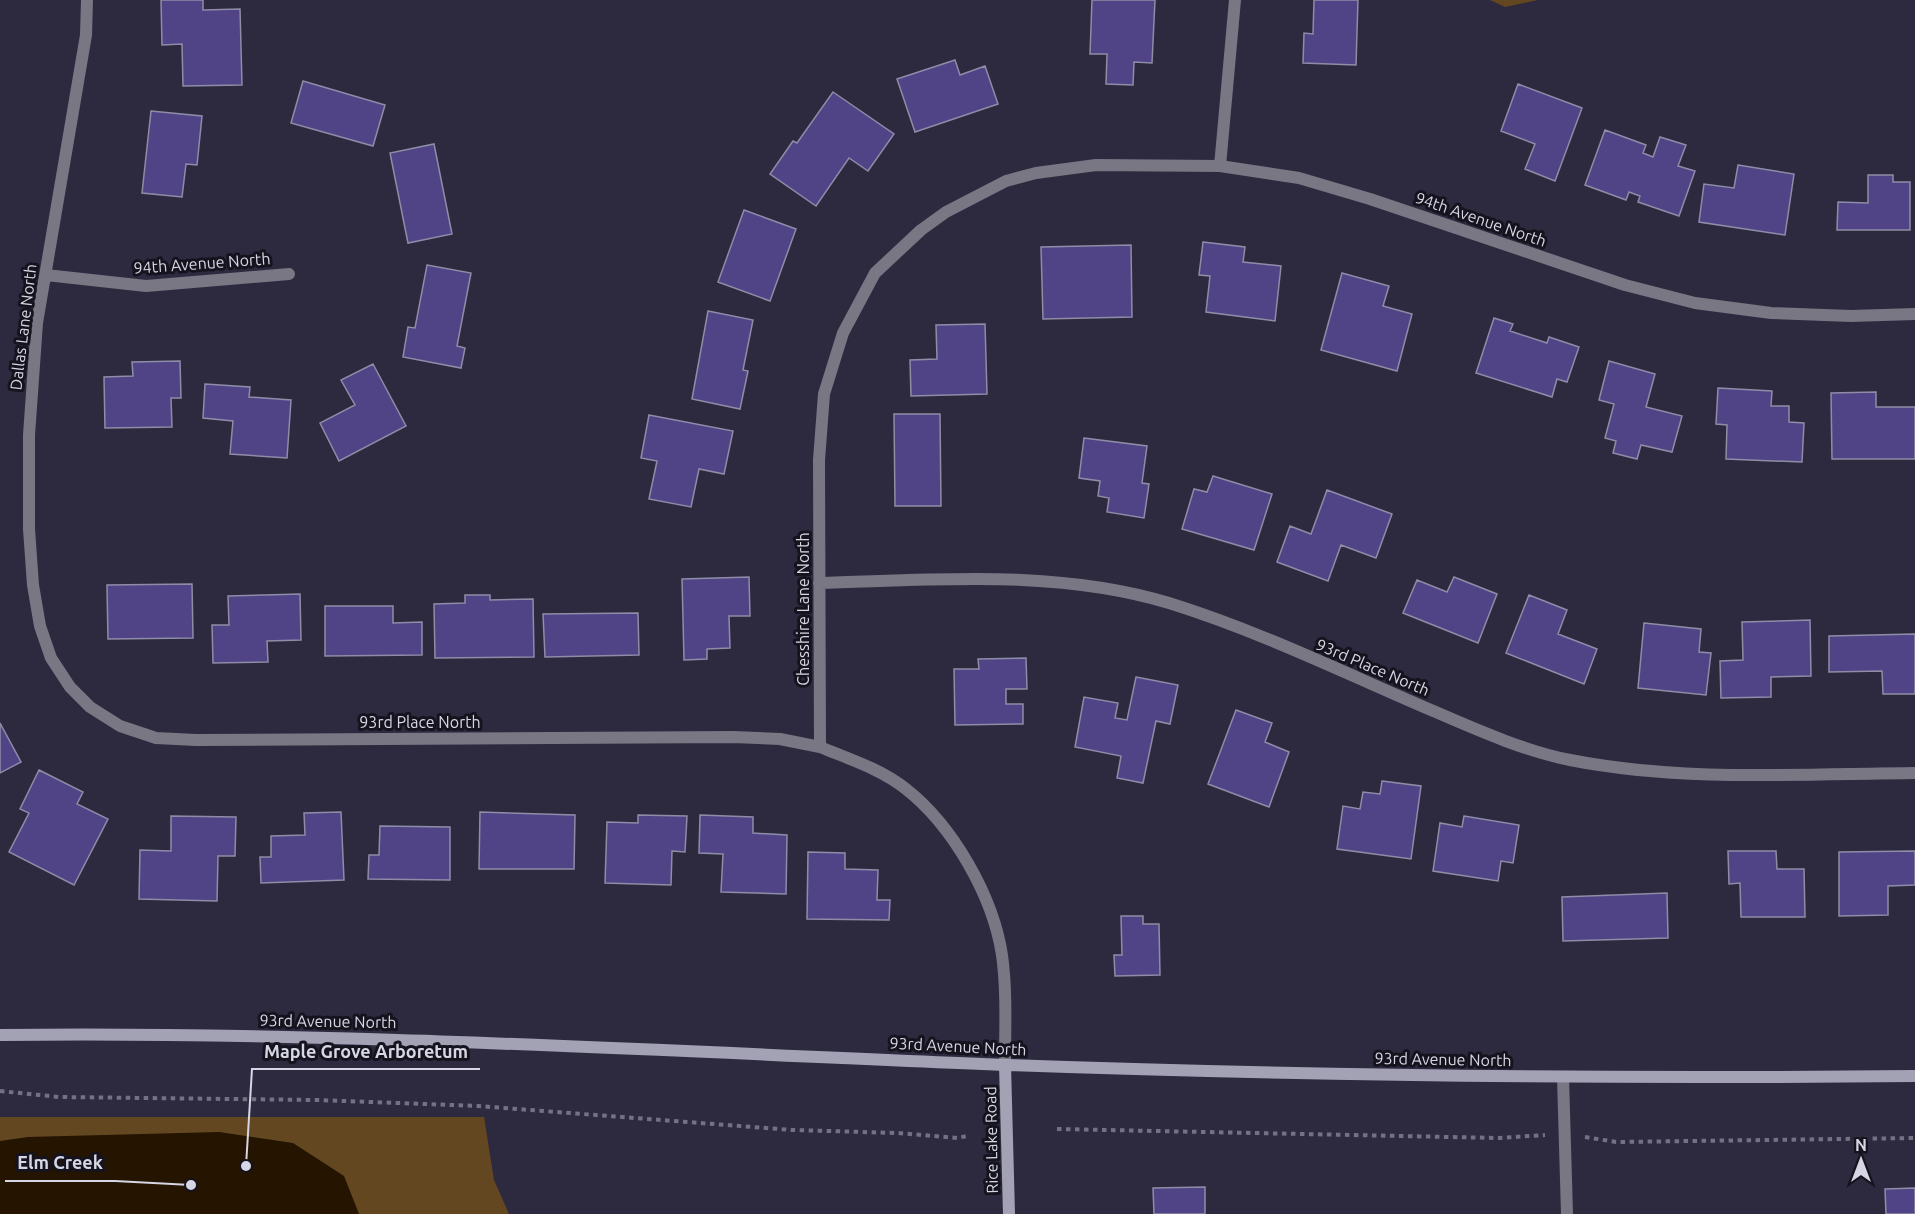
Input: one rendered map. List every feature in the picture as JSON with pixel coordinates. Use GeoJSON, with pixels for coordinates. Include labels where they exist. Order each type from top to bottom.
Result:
{"type":"FeatureCollection","features":[{"type":"Feature","properties":{"kind":"main road","name":"93rd Avenue North"},"geometry":{"type":"LineString","coordinates":[[0,1035],[353,1038],[1005,1065],[1232,1071],[1563,1077],[1915,1076]]}},
{"type":"Feature","properties":{"kind":"main road","name":"Rice Lake Road"},"geometry":{"type":"LineString","coordinates":[[1005,1065],[1009,1214]]}},
{"type":"Feature","properties":{"kind":"street","name":"Dallas Lane North"},"geometry":{"type":"LineString","coordinates":[[51,658],[40,626],[33,585],[29,529],[29,435],[32,379],[37,323],[86,35],[87,0]]}},
{"type":"Feature","properties":{"kind":"street"},"geometry":{"type":"LineString","coordinates":[[1220,166],[1235,0]]}},
{"type":"Feature","properties":{"kind":"street","name":"94th Avenue North"},"geometry":{"type":"LineString","coordinates":[[1036,173],[1096,165],[1220,166],[1309,181],[1370,199],[1625,285],[1695,303],[1771,313],[1851,316],[1915,314]]}},
{"type":"Feature","properties":{"kind":"street","name":"Chesshire Lane North"},"geometry":{"type":"LineString","coordinates":[[820,747],[819,460],[824,394],[843,333],[875,273],[921,230],[975,195],[1006,181],[1036,173]]}},
{"type":"Feature","properties":{"kind":"street","name":"94th Avenue North"},"geometry":{"type":"LineString","coordinates":[[46,275],[146,286],[289,274]]}},
{"type":"Feature","properties":{"kind":"street","name":"93rd Place North"},"geometry":{"type":"LineString","coordinates":[[819,583],[1000,579],[1084,585],[1167,603],[1248,632],[1491,736],[1567,759],[1648,772],[1716,775],[1915,773]]}},
{"type":"Feature","properties":{"kind":"street","name":"93rd Place North"},"geometry":{"type":"LineString","coordinates":[[51,658],[70,687],[90,707],[120,726],[156,738],[196,740],[733,737],[780,739],[820,747]]}},
{"type":"Feature","properties":{"kind":"street"},"geometry":{"type":"LineString","coordinates":[[820,747],[871,768],[905,788],[932,813],[960,851],[976,879],[992,917],[1001,954],[1005,1006],[1005,1065]]}},
{"type":"Feature","properties":{"kind":"street"},"geometry":{"type":"LineString","coordinates":[[1563,1077],[1567,1214]]}},
{"type":"Feature","properties":{"kind":"path"},"geometry":{"type":"LineString","coordinates":[[0,1091],[59,1097],[316,1100],[433,1104],[792,1130],[898,1133],[957,1138],[967,1136]]}},
{"type":"Feature","properties":{"kind":"path"},"geometry":{"type":"LineString","coordinates":[[1057,1128],[1499,1138],[1564,1134],[1616,1142],[1915,1138]]}},
{"type":"Feature","properties":{"kind":"shaded area"},"geometry":{"type":"Polygon","coordinates":[[[1490,0],[1538,0],[1505,7],[1490,0]]]}},
{"type":"Feature","properties":{"kind":"shaded area"},"geometry":{"type":"Polygon","coordinates":[[[0,1117],[484,1117],[494,1180],[509,1214],[0,1214],[0,1117]]]}},
{"type":"Feature","properties":{"kind":"shaded area"},"geometry":{"type":"Polygon","coordinates":[[[219,1132],[293,1143],[344,1176],[359,1214],[0,1214],[0,1141],[28,1137],[219,1132]]]}},
{"type":"Feature","properties":{"kind":"building"},"geometry":{"type":"Polygon","coordinates":[[[161,0],[203,0],[203,10],[240,9],[242,85],[183,86],[182,44],[162,45],[161,0]]]}},
{"type":"Feature","properties":{"kind":"building"},"geometry":{"type":"Polygon","coordinates":[[[1092,0],[1155,0],[1152,63],[1134,62],[1133,85],[1106,84],[1107,54],[1090,54],[1092,0]]]}},
{"type":"Feature","properties":{"kind":"building"},"geometry":{"type":"Polygon","coordinates":[[[1314,0],[1358,0],[1356,65],[1303,63],[1304,33],[1313,34],[1314,0]]]}},
{"type":"Feature","properties":{"kind":"building"},"geometry":{"type":"Polygon","coordinates":[[[955,60],[960,75],[985,66],[998,104],[915,132],[897,79],[955,60]]]}},
{"type":"Feature","properties":{"kind":"building"},"geometry":{"type":"Polygon","coordinates":[[[303,81],[385,105],[373,146],[291,123],[303,81]]]}},
{"type":"Feature","properties":{"kind":"building"},"geometry":{"type":"Polygon","coordinates":[[[1518,84],[1582,108],[1555,181],[1525,169],[1535,144],[1501,131],[1518,84]]]}},
{"type":"Feature","properties":{"kind":"building"},"geometry":{"type":"Polygon","coordinates":[[[833,92],[894,134],[868,171],[849,158],[816,206],[770,174],[793,141],[797,143],[833,92]]]}},
{"type":"Feature","properties":{"kind":"building"},"geometry":{"type":"Polygon","coordinates":[[[151,111],[202,116],[197,165],[186,164],[182,197],[142,193],[151,111]]]}},
{"type":"Feature","properties":{"kind":"building"},"geometry":{"type":"Polygon","coordinates":[[[1605,130],[1646,145],[1643,153],[1653,157],[1660,137],[1686,145],[1678,166],[1695,171],[1679,216],[1638,202],[1640,196],[1629,192],[1626,200],[1585,185],[1605,130]]]}},
{"type":"Feature","properties":{"kind":"building"},"geometry":{"type":"Polygon","coordinates":[[[434,144],[452,234],[408,243],[390,153],[434,144]]]}},
{"type":"Feature","properties":{"kind":"building"},"geometry":{"type":"Polygon","coordinates":[[[1738,165],[1794,174],[1785,235],[1699,222],[1704,184],[1734,188],[1738,165]]]}},
{"type":"Feature","properties":{"kind":"building"},"geometry":{"type":"Polygon","coordinates":[[[1868,175],[1893,175],[1893,182],[1910,182],[1910,230],[1837,230],[1838,202],[1868,203],[1868,175]]]}},
{"type":"Feature","properties":{"kind":"building"},"geometry":{"type":"Polygon","coordinates":[[[744,210],[796,229],[770,301],[718,282],[744,210]]]}},
{"type":"Feature","properties":{"kind":"building"},"geometry":{"type":"Polygon","coordinates":[[[1203,242],[1245,247],[1243,262],[1281,266],[1275,321],[1206,312],[1210,276],[1199,275],[1203,242]]]}},
{"type":"Feature","properties":{"kind":"building"},"geometry":{"type":"Polygon","coordinates":[[[1131,245],[1132,317],[1043,319],[1041,247],[1131,245]]]}},
{"type":"Feature","properties":{"kind":"building"},"geometry":{"type":"Polygon","coordinates":[[[427,265],[471,273],[457,346],[465,348],[461,368],[403,357],[408,327],[415,328],[427,265]]]}},
{"type":"Feature","properties":{"kind":"building"},"geometry":{"type":"Polygon","coordinates":[[[1342,273],[1389,286],[1383,306],[1412,314],[1397,371],[1321,350],[1342,273]]]}},
{"type":"Feature","properties":{"kind":"building"},"geometry":{"type":"Polygon","coordinates":[[[708,311],[753,320],[743,370],[748,371],[740,409],[692,399],[708,311]]]}},
{"type":"Feature","properties":{"kind":"building"},"geometry":{"type":"Polygon","coordinates":[[[1494,318],[1513,324],[1510,331],[1547,343],[1549,337],[1579,347],[1567,382],[1557,379],[1552,397],[1476,373],[1494,318]]]}},
{"type":"Feature","properties":{"kind":"building"},"geometry":{"type":"Polygon","coordinates":[[[985,324],[987,394],[911,396],[910,360],[937,359],[936,325],[985,324]]]}},
{"type":"Feature","properties":{"kind":"building"},"geometry":{"type":"Polygon","coordinates":[[[180,361],[181,398],[171,398],[172,427],[105,428],[104,377],[133,376],[132,362],[180,361]]]}},
{"type":"Feature","properties":{"kind":"building"},"geometry":{"type":"Polygon","coordinates":[[[1609,361],[1655,374],[1646,407],[1682,416],[1672,452],[1641,445],[1637,459],[1613,453],[1616,441],[1605,438],[1614,404],[1599,400],[1609,361]]]}},
{"type":"Feature","properties":{"kind":"building"},"geometry":{"type":"Polygon","coordinates":[[[373,364],[406,426],[339,461],[320,423],[355,405],[341,380],[373,364]]]}},
{"type":"Feature","properties":{"kind":"building"},"geometry":{"type":"Polygon","coordinates":[[[205,384],[250,387],[249,397],[291,400],[287,458],[230,454],[233,421],[203,418],[205,384]]]}},
{"type":"Feature","properties":{"kind":"building"},"geometry":{"type":"Polygon","coordinates":[[[1718,388],[1772,391],[1771,406],[1789,406],[1789,422],[1804,423],[1802,462],[1726,459],[1727,425],[1716,424],[1718,388]]]}},
{"type":"Feature","properties":{"kind":"building"},"geometry":{"type":"Polygon","coordinates":[[[1876,392],[1876,407],[1915,407],[1915,459],[1832,459],[1831,393],[1876,392]]]}},
{"type":"Feature","properties":{"kind":"building"},"geometry":{"type":"Polygon","coordinates":[[[894,414],[940,414],[941,506],[895,506],[894,414]]]}},
{"type":"Feature","properties":{"kind":"building"},"geometry":{"type":"Polygon","coordinates":[[[649,415],[733,431],[724,474],[699,469],[691,507],[649,499],[657,461],[641,458],[649,415]]]}},
{"type":"Feature","properties":{"kind":"building"},"geometry":{"type":"Polygon","coordinates":[[[1084,438],[1147,446],[1142,483],[1149,484],[1144,518],[1107,512],[1109,498],[1098,496],[1100,481],[1079,478],[1084,438]]]}},
{"type":"Feature","properties":{"kind":"building"},"geometry":{"type":"Polygon","coordinates":[[[1213,476],[1272,494],[1254,550],[1182,529],[1194,489],[1207,492],[1213,476]]]}},
{"type":"Feature","properties":{"kind":"building"},"geometry":{"type":"Polygon","coordinates":[[[1327,490],[1392,514],[1376,558],[1341,545],[1328,581],[1277,562],[1290,526],[1311,534],[1327,490]]]}},
{"type":"Feature","properties":{"kind":"building"},"geometry":{"type":"Polygon","coordinates":[[[749,577],[750,616],[729,616],[730,648],[707,649],[707,659],[684,660],[682,579],[749,577]]]}},
{"type":"Feature","properties":{"kind":"building"},"geometry":{"type":"Polygon","coordinates":[[[1454,577],[1497,594],[1478,643],[1403,613],[1417,580],[1447,592],[1454,577]]]}},
{"type":"Feature","properties":{"kind":"building"},"geometry":{"type":"Polygon","coordinates":[[[192,584],[193,638],[108,639],[107,585],[192,584]]]}},
{"type":"Feature","properties":{"kind":"building"},"geometry":{"type":"Polygon","coordinates":[[[300,594],[301,640],[267,641],[268,662],[213,663],[212,625],[229,625],[228,596],[300,594]]]}},
{"type":"Feature","properties":{"kind":"building"},"geometry":{"type":"Polygon","coordinates":[[[465,595],[490,595],[490,600],[533,599],[534,657],[435,658],[434,604],[465,603],[465,595]]]}},
{"type":"Feature","properties":{"kind":"building"},"geometry":{"type":"Polygon","coordinates":[[[1529,595],[1567,610],[1558,634],[1597,649],[1584,684],[1506,653],[1529,595]]]}},
{"type":"Feature","properties":{"kind":"building"},"geometry":{"type":"Polygon","coordinates":[[[325,606],[393,606],[393,623],[422,622],[422,655],[325,656],[325,606]]]}},
{"type":"Feature","properties":{"kind":"building"},"geometry":{"type":"Polygon","coordinates":[[[638,613],[639,655],[545,657],[543,614],[638,613]]]}},
{"type":"Feature","properties":{"kind":"building"},"geometry":{"type":"Polygon","coordinates":[[[1810,620],[1811,676],[1771,677],[1771,697],[1721,698],[1720,661],[1743,660],[1742,622],[1810,620]]]}},
{"type":"Feature","properties":{"kind":"building"},"geometry":{"type":"Polygon","coordinates":[[[1644,623],[1701,629],[1699,652],[1711,653],[1706,695],[1638,688],[1644,623]]]}},
{"type":"Feature","properties":{"kind":"building"},"geometry":{"type":"Polygon","coordinates":[[[1915,634],[1915,694],[1883,694],[1882,671],[1829,672],[1829,636],[1915,634]]]}},
{"type":"Feature","properties":{"kind":"building"},"geometry":{"type":"Polygon","coordinates":[[[1026,658],[1027,689],[1006,689],[1006,704],[1023,704],[1023,724],[955,725],[954,669],[979,669],[978,659],[1026,658]]]}},
{"type":"Feature","properties":{"kind":"building"},"geometry":{"type":"Polygon","coordinates":[[[1136,677],[1178,685],[1170,724],[1156,721],[1143,783],[1117,778],[1121,756],[1075,747],[1084,697],[1118,703],[1115,718],[1127,720],[1136,677]]]}},
{"type":"Feature","properties":{"kind":"building"},"geometry":{"type":"Polygon","coordinates":[[[1236,710],[1272,723],[1265,742],[1289,752],[1269,807],[1208,784],[1236,710]]]}},
{"type":"Feature","properties":{"kind":"building"},"geometry":{"type":"Polygon","coordinates":[[[0,723],[21,762],[0,773],[0,723]]]}},
{"type":"Feature","properties":{"kind":"building"},"geometry":{"type":"Polygon","coordinates":[[[39,770],[83,792],[77,804],[108,819],[74,885],[9,852],[29,813],[20,809],[39,770]]]}},
{"type":"Feature","properties":{"kind":"building"},"geometry":{"type":"Polygon","coordinates":[[[1382,781],[1421,786],[1411,859],[1337,849],[1343,806],[1360,809],[1363,792],[1380,794],[1382,781]]]}},
{"type":"Feature","properties":{"kind":"building"},"geometry":{"type":"Polygon","coordinates":[[[341,812],[344,880],[261,883],[260,857],[271,857],[271,836],[305,835],[304,813],[341,812]]]}},
{"type":"Feature","properties":{"kind":"building"},"geometry":{"type":"Polygon","coordinates":[[[480,812],[575,815],[574,869],[479,869],[480,812]]]}},
{"type":"Feature","properties":{"kind":"building"},"geometry":{"type":"Polygon","coordinates":[[[638,815],[687,816],[685,852],[672,851],[671,885],[605,883],[607,822],[638,823],[638,815]]]}},
{"type":"Feature","properties":{"kind":"building"},"geometry":{"type":"Polygon","coordinates":[[[700,815],[753,817],[753,833],[787,835],[786,894],[721,892],[723,854],[699,853],[700,815]]]}},
{"type":"Feature","properties":{"kind":"building"},"geometry":{"type":"Polygon","coordinates":[[[171,816],[236,817],[235,856],[218,856],[217,901],[139,899],[140,850],[171,851],[171,816]]]}},
{"type":"Feature","properties":{"kind":"building"},"geometry":{"type":"Polygon","coordinates":[[[1464,816],[1519,825],[1513,863],[1501,861],[1498,881],[1433,871],[1440,823],[1462,827],[1464,816]]]}},
{"type":"Feature","properties":{"kind":"building"},"geometry":{"type":"Polygon","coordinates":[[[380,826],[450,827],[450,880],[368,879],[369,855],[379,855],[380,826]]]}},
{"type":"Feature","properties":{"kind":"building"},"geometry":{"type":"Polygon","coordinates":[[[1728,851],[1776,851],[1777,869],[1804,869],[1805,917],[1741,917],[1740,883],[1729,884],[1728,851]]]}},
{"type":"Feature","properties":{"kind":"building"},"geometry":{"type":"Polygon","coordinates":[[[1915,851],[1915,885],[1888,886],[1888,915],[1839,916],[1839,852],[1915,851]]]}},
{"type":"Feature","properties":{"kind":"building"},"geometry":{"type":"Polygon","coordinates":[[[808,852],[845,853],[845,869],[878,870],[877,900],[890,900],[889,920],[807,919],[808,852]]]}},
{"type":"Feature","properties":{"kind":"building"},"geometry":{"type":"Polygon","coordinates":[[[1667,893],[1668,938],[1563,941],[1562,897],[1667,893]]]}},
{"type":"Feature","properties":{"kind":"building"},"geometry":{"type":"Polygon","coordinates":[[[1121,916],[1143,916],[1143,924],[1159,924],[1160,975],[1115,976],[1114,955],[1122,955],[1121,916]]]}},
{"type":"Feature","properties":{"kind":"building"},"geometry":{"type":"Polygon","coordinates":[[[1205,1187],[1205,1214],[1154,1214],[1153,1188],[1205,1187]]]}},
{"type":"Feature","properties":{"kind":"building"},"geometry":{"type":"Polygon","coordinates":[[[1915,1188],[1915,1214],[1886,1214],[1885,1189],[1915,1188]]]}},
{"type":"Feature","properties":{"kind":"place","name":"Maple Grove Arboretum"},"geometry":{"type":"Point","coordinates":[246,1166]}},
{"type":"Feature","properties":{"kind":"place","name":"Elm Creek"},"geometry":{"type":"Point","coordinates":[191,1185]}}]}
